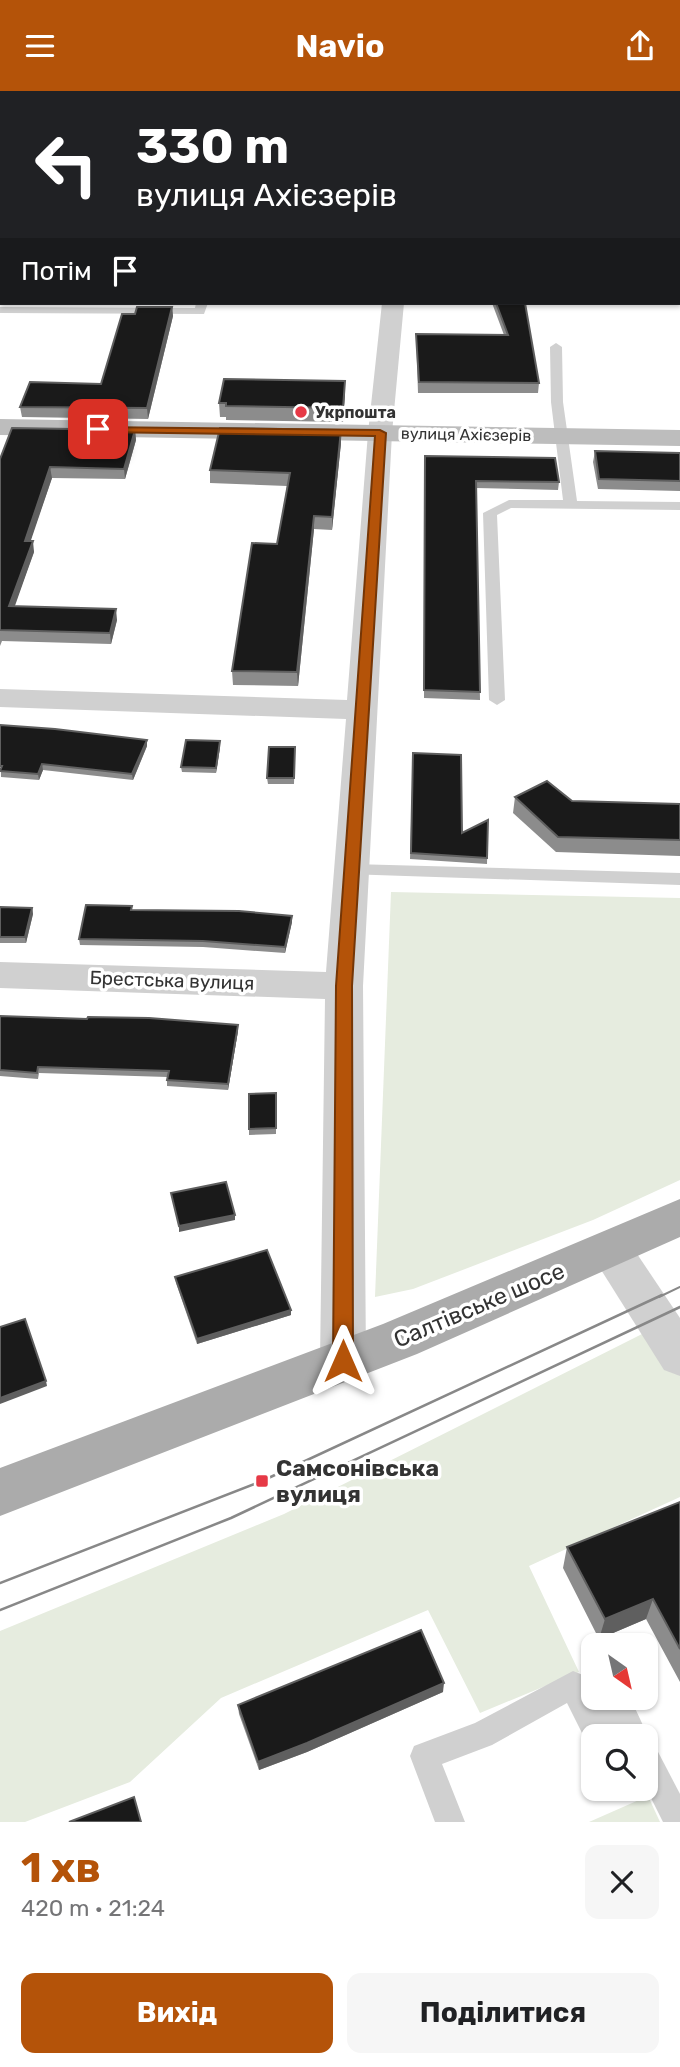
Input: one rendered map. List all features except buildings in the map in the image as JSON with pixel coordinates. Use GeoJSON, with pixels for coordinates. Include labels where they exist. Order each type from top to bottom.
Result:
{"type":"FeatureCollection","features":[{"type":"Feature","properties":{"kind":"main road","name":"вулиця Ахієзерів"},"geometry":{"type":"LineString","coordinates":[[0,427],[680,438]]}},
{"type":"Feature","properties":{"kind":"main road","name":"Салтівське шосе"},"geometry":{"type":"LineString","coordinates":[[0,1492],[343,1361],[680,1217]]}},
{"type":"Feature","properties":{"kind":"street"},"geometry":{"type":"LineString","coordinates":[[343,1361],[344,986],[380,433],[393,305]]}},
{"type":"Feature","properties":{"kind":"street"},"geometry":{"type":"LineString","coordinates":[[0,698],[362,710]]}},
{"type":"Feature","properties":{"kind":"street","name":"Брестська вулиця"},"geometry":{"type":"LineString","coordinates":[[0,975],[344,986]]}},
{"type":"Feature","properties":{"kind":"street"},"geometry":{"type":"LineString","coordinates":[[610,1249],[680,1356]]}},
{"type":"Feature","properties":{"kind":"lane"},"geometry":{"type":"LineString","coordinates":[[0,310],[200,312],[202,305]]}},
{"type":"Feature","properties":{"kind":"lane"},"geometry":{"type":"LineString","coordinates":[[556,347],[556,402],[571,505]]}},
{"type":"Feature","properties":{"kind":"lane"},"geometry":{"type":"LineString","coordinates":[[497,700],[490,513],[509,504],[680,506]]}},
{"type":"Feature","properties":{"kind":"lane"},"geometry":{"type":"LineString","coordinates":[[352,870],[680,879]]}},
{"type":"Feature","properties":{"kind":"lane"},"geometry":{"type":"LineString","coordinates":[[450,1822],[424,1756],[482,1735],[573,1685],[592,1724]]}},
{"type":"Feature","properties":{"kind":"lane"},"geometry":{"type":"LineString","coordinates":[[602,1724],[624,1716],[628,1724]]}},
{"type":"Feature","properties":{"kind":"lane"},"geometry":{"type":"LineString","coordinates":[[658,1781],[679,1822]]}},
{"type":"Feature","properties":{"kind":"shaded area"},"geometry":{"type":"Polygon","coordinates":[[[391,892],[680,898],[680,1180],[593,1220],[413,1289],[375,1297],[391,892]]]}},
{"type":"Feature","properties":{"kind":"shaded area"},"geometry":{"type":"Polygon","coordinates":[[[652,1329],[680,1375],[680,1497],[529,1566],[579,1672],[480,1713],[428,1610],[221,1698],[130,1782],[25,1822],[0,1822],[0,1631],[284,1514],[652,1329]]]}},
{"type":"Feature","properties":{"kind":"shaded area"},"geometry":{"type":"Polygon","coordinates":[[[637,1801],[650,1801],[660,1822],[589,1822],[637,1801]]]}},
{"type":"Feature","properties":{"kind":"tram line"},"geometry":{"type":"LineString","coordinates":[[659,1297],[680,1287]]}},
{"type":"Feature","properties":{"kind":"tram line"},"geometry":{"type":"LineString","coordinates":[[0,1583],[262,1481],[662,1295]]}},
{"type":"Feature","properties":{"kind":"tram line"},"geometry":{"type":"LineString","coordinates":[[0,1610],[231,1518],[680,1307]]}},
{"type":"Feature","properties":{"kind":"place","name":"Укрпошта"},"geometry":{"type":"Point","coordinates":[301,412]}},
{"type":"Feature","properties":{"kind":"place","name":"Самсонівська вулиця"},"geometry":{"type":"Point","coordinates":[262,1481]}},
{"type":"Feature","properties":{"kind":"route"},"geometry":{"type":"LineString","coordinates":[[98,429],[380,433],[344,986],[343,1361]]}}]}
